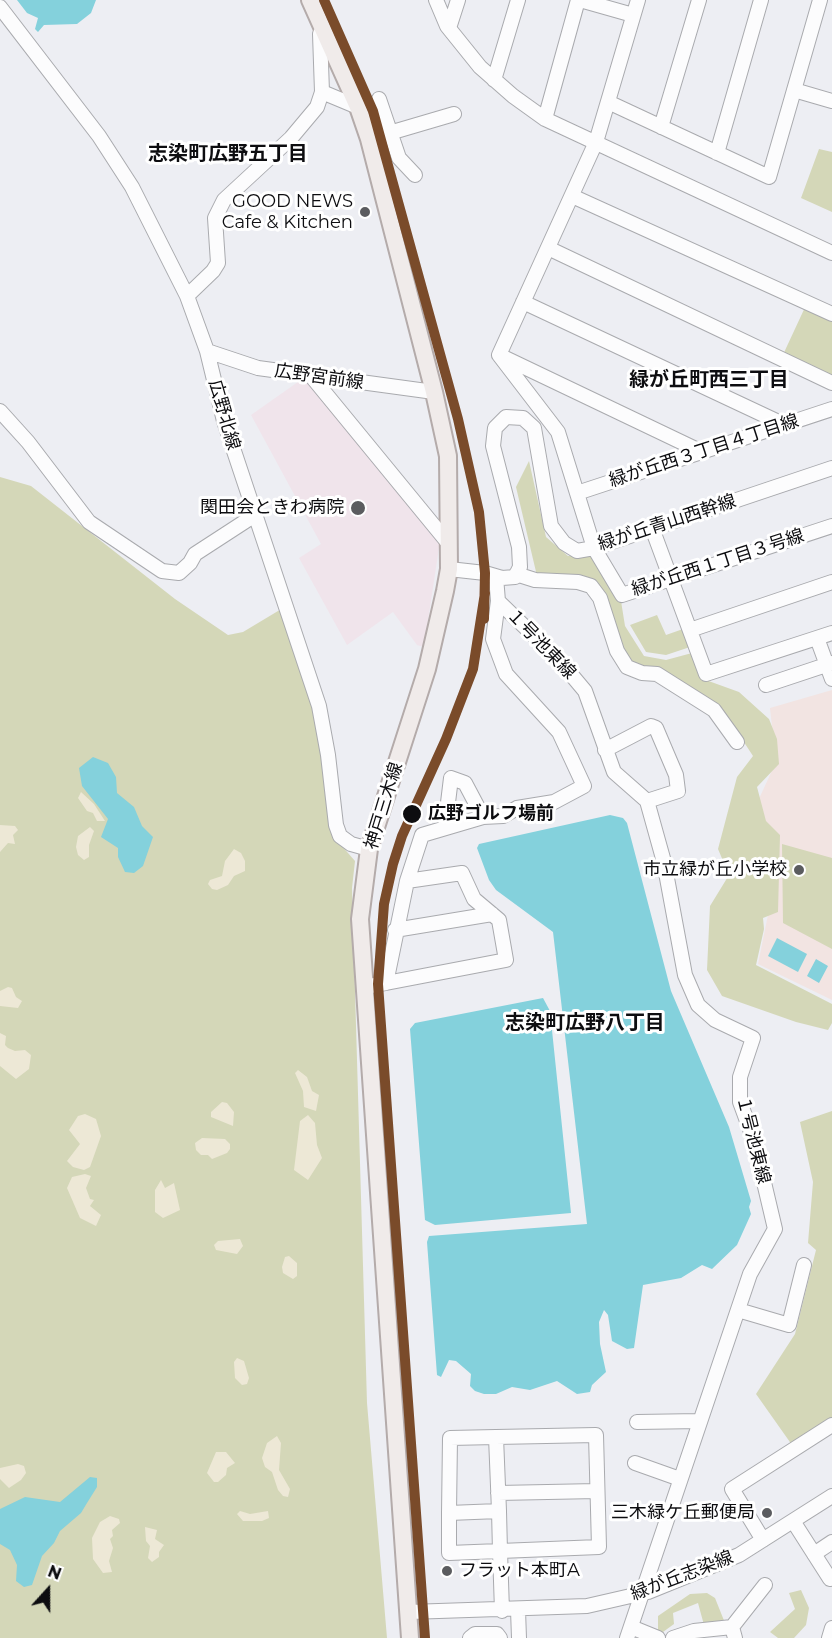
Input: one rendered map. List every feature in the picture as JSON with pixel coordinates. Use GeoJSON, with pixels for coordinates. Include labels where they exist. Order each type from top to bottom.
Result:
{"type":"FeatureCollection","features":[{"type":"Feature","properties":{"kind":"main road","name":"神戸三木線"},"geometry":{"type":"LineString","coordinates":[[310,0],[358,107],[369,139],[434,392],[448,456],[449,568],[427,669],[369,849],[360,919],[410,1638]]}},
{"type":"Feature","properties":{"kind":"street"},"geometry":{"type":"LineString","coordinates":[[436,0],[449,28],[480,67],[545,119],[832,253]]}},
{"type":"Feature","properties":{"kind":"street"},"geometry":{"type":"LineString","coordinates":[[449,28],[458,0]]}},
{"type":"Feature","properties":{"kind":"street"},"geometry":{"type":"LineString","coordinates":[[494,80],[518,0]]}},
{"type":"Feature","properties":{"kind":"street"},"geometry":{"type":"LineString","coordinates":[[545,119],[579,0],[633,15]]}},
{"type":"Feature","properties":{"kind":"street"},"geometry":{"type":"LineString","coordinates":[[499,355],[596,142],[638,0]]}},
{"type":"Feature","properties":{"kind":"street"},"geometry":{"type":"LineString","coordinates":[[661,127],[699,0]]}},
{"type":"Feature","properties":{"kind":"street"},"geometry":{"type":"LineString","coordinates":[[717,153],[761,0]]}},
{"type":"Feature","properties":{"kind":"street"},"geometry":{"type":"LineString","coordinates":[[608,102],[769,177],[816,2]]}},
{"type":"Feature","properties":{"kind":"street","name":"広野北線"},"geometry":{"type":"LineString","coordinates":[[0,7],[105,144],[132,187],[187,296],[207,351],[224,421],[319,706],[328,755],[336,825],[340,836],[351,844],[369,849]]}},
{"type":"Feature","properties":{"kind":"street"},"geometry":{"type":"LineString","coordinates":[[187,296],[213,271],[218,263],[215,218],[224,200],[291,138],[317,107],[322,92],[320,34],[323,28]]}},
{"type":"Feature","properties":{"kind":"street"},"geometry":{"type":"LineString","coordinates":[[794,90],[832,101]]}},
{"type":"Feature","properties":{"kind":"street"},"geometry":{"type":"LineString","coordinates":[[322,92],[358,107]]}},
{"type":"Feature","properties":{"kind":"street"},"geometry":{"type":"LineString","coordinates":[[379,99],[399,158],[416,175]]}},
{"type":"Feature","properties":{"kind":"street"},"geometry":{"type":"LineString","coordinates":[[369,139],[454,114]]}},
{"type":"Feature","properties":{"kind":"street"},"geometry":{"type":"LineString","coordinates":[[572,196],[832,314]]}},
{"type":"Feature","properties":{"kind":"street"},"geometry":{"type":"LineString","coordinates":[[548,248],[832,383]]}},
{"type":"Feature","properties":{"kind":"street"},"geometry":{"type":"LineString","coordinates":[[523,302],[785,425]]}},
{"type":"Feature","properties":{"kind":"street","name":"広野宮前線"},"geometry":{"type":"LineString","coordinates":[[207,351],[258,368],[434,392]]}},
{"type":"Feature","properties":{"kind":"street"},"geometry":{"type":"LineString","coordinates":[[499,355],[702,452]]}},
{"type":"Feature","properties":{"kind":"street"},"geometry":{"type":"LineString","coordinates":[[499,355],[558,432],[594,548]]}},
{"type":"Feature","properties":{"kind":"street"},"geometry":{"type":"LineString","coordinates":[[312,377],[449,544]]}},
{"type":"Feature","properties":{"kind":"street","name":"緑が丘西３丁目４丁目線"},"geometry":{"type":"LineString","coordinates":[[577,493],[832,409]]}},
{"type":"Feature","properties":{"kind":"street"},"geometry":{"type":"LineString","coordinates":[[0,411],[28,442],[89,522],[162,571],[179,573],[190,563],[195,554],[255,515]]}},
{"type":"Feature","properties":{"kind":"street","name":"緑が丘青山西幹線"},"geometry":{"type":"LineString","coordinates":[[516,574],[520,567],[519,547],[493,446],[495,428],[506,417],[523,418],[534,428],[551,526],[564,543],[577,551],[594,548],[832,468]]}},
{"type":"Feature","properties":{"kind":"street","name":"緑が丘西１丁目３号線"},"geometry":{"type":"LineString","coordinates":[[594,548],[622,595],[832,526]]}},
{"type":"Feature","properties":{"kind":"street"},"geometry":{"type":"LineString","coordinates":[[652,528],[706,674],[832,633]]}},
{"type":"Feature","properties":{"kind":"street"},"geometry":{"type":"LineString","coordinates":[[449,568],[485,573],[496,577],[515,577],[516,574],[535,580],[578,582],[591,586],[600,598],[617,651],[627,666],[642,673],[657,674],[714,710],[737,742]]}},
{"type":"Feature","properties":{"kind":"street","name":"１号池東線"},"geometry":{"type":"LineString","coordinates":[[496,577],[498,601],[559,660],[585,691],[614,772],[647,801],[663,862],[685,975],[698,1005],[715,1020],[753,1038],[740,1077],[740,1102],[754,1140],[775,1229],[750,1275],[629,1633]]}},
{"type":"Feature","properties":{"kind":"street"},"geometry":{"type":"LineString","coordinates":[[690,630],[832,582]]}},
{"type":"Feature","properties":{"kind":"street"},"geometry":{"type":"LineString","coordinates":[[386,983],[406,881],[422,836],[483,817],[503,816],[517,808],[554,802],[584,786],[559,732],[506,674],[493,639],[498,601]]}},
{"type":"Feature","properties":{"kind":"street"},"geometry":{"type":"LineString","coordinates":[[817,638],[829,664],[832,680]]}},
{"type":"Feature","properties":{"kind":"street"},"geometry":{"type":"LineString","coordinates":[[766,685],[829,664]]}},
{"type":"Feature","properties":{"kind":"street"},"geometry":{"type":"LineString","coordinates":[[605,750],[651,726],[656,728],[676,775],[678,791],[647,801]]}},
{"type":"Feature","properties":{"kind":"street"},"geometry":{"type":"LineString","coordinates":[[445,827],[451,778],[465,783],[483,817]]}},
{"type":"Feature","properties":{"kind":"street"},"geometry":{"type":"LineString","coordinates":[[365,987],[506,960],[499,920],[474,899],[462,873],[406,881]]}},
{"type":"Feature","properties":{"kind":"street"},"geometry":{"type":"LineString","coordinates":[[395,930],[492,914]]}},
{"type":"Feature","properties":{"kind":"street"},"geometry":{"type":"LineString","coordinates":[[738,1310],[789,1325],[804,1265]]}},
{"type":"Feature","properties":{"kind":"street"},"geometry":{"type":"LineString","coordinates":[[637,1422],[700,1420]]}},
{"type":"Feature","properties":{"kind":"street"},"geometry":{"type":"LineString","coordinates":[[763,1540],[732,1489],[832,1425]]}},
{"type":"Feature","properties":{"kind":"street"},"geometry":{"type":"LineString","coordinates":[[596,1435],[599,1547],[449,1553],[450,1438],[496,1437],[596,1435]]}},
{"type":"Feature","properties":{"kind":"street"},"geometry":{"type":"LineString","coordinates":[[496,1437],[502,1611]]}},
{"type":"Feature","properties":{"kind":"street"},"geometry":{"type":"LineString","coordinates":[[635,1463],[680,1479]]}},
{"type":"Feature","properties":{"kind":"street"},"geometry":{"type":"LineString","coordinates":[[498,1493],[597,1491]]}},
{"type":"Feature","properties":{"kind":"street","name":"緑が丘志染線"},"geometry":{"type":"LineString","coordinates":[[409,1612],[502,1611],[587,1606],[641,1594],[739,1555],[832,1496]]}},
{"type":"Feature","properties":{"kind":"street"},"geometry":{"type":"LineString","coordinates":[[449,1513],[499,1511]]}},
{"type":"Feature","properties":{"kind":"street"},"geometry":{"type":"LineString","coordinates":[[793,1521],[831,1580]]}},
{"type":"Feature","properties":{"kind":"street"},"geometry":{"type":"LineString","coordinates":[[814,1554],[832,1542]]}},
{"type":"Feature","properties":{"kind":"street"},"geometry":{"type":"LineString","coordinates":[[674,1638],[694,1631],[734,1632],[765,1585]]}},
{"type":"Feature","properties":{"kind":"street"},"geometry":{"type":"LineString","coordinates":[[518,1610],[519,1638]]}},
{"type":"Feature","properties":{"kind":"street"},"geometry":{"type":"LineString","coordinates":[[829,1638],[832,1628]]}},
{"type":"Feature","properties":{"kind":"street"},"geometry":{"type":"LineString","coordinates":[[629,1633],[658,1638]]}},
{"type":"Feature","properties":{"kind":"street"},"geometry":{"type":"LineString","coordinates":[[470,1638],[475,1634],[497,1634],[501,1638]]}},
{"type":"Feature","properties":{"kind":"shaded area","name":"関田会ときわ病院"},"geometry":{"type":"Polygon","coordinates":[[[305,377],[440,541],[424,647],[417,645],[393,612],[347,645],[299,558],[321,544],[251,415],[305,377]]]}},
{"type":"Feature","properties":{"kind":"shaded area","name":"市立緑が丘小学校"},"geometry":{"type":"Polygon","coordinates":[[[832,690],[832,1000],[758,964],[770,905],[757,803],[776,762],[770,708],[832,690]]]}},
{"type":"Feature","properties":{"kind":"green space"},"geometry":{"type":"Polygon","coordinates":[[[819,149],[832,152],[832,212],[801,198],[819,149]]]}},
{"type":"Feature","properties":{"kind":"green space"},"geometry":{"type":"Polygon","coordinates":[[[807,303],[832,314],[832,383],[781,359],[807,303]]]}},
{"type":"Feature","properties":{"kind":"green space"},"geometry":{"type":"Polygon","coordinates":[[[529,461],[546,537],[568,556],[591,553],[621,601],[625,626],[644,656],[666,660],[692,653],[703,679],[739,692],[769,719],[777,739],[779,764],[757,787],[766,821],[780,835],[778,912],[763,918],[764,929],[756,965],[832,1004],[832,1023],[828,1030],[796,1022],[722,996],[707,970],[710,906],[729,875],[718,849],[737,777],[753,756],[721,707],[661,669],[639,667],[629,660],[618,642],[601,587],[582,575],[537,576],[516,487],[529,461]]]}},
{"type":"Feature","properties":{"kind":"green space"},"geometry":{"type":"Polygon","coordinates":[[[0,477],[31,486],[175,599],[228,635],[243,632],[283,608],[318,710],[334,837],[355,861],[352,888],[367,1403],[387,1638],[0,1638],[0,477]]]}},
{"type":"Feature","properties":{"kind":"green space"},"geometry":{"type":"Polygon","coordinates":[[[657,615],[666,635],[683,629],[690,647],[666,655],[646,652],[630,625],[657,615]]]}},
{"type":"Feature","properties":{"kind":"green space"},"geometry":{"type":"Polygon","coordinates":[[[782,844],[832,858],[832,949],[783,923],[782,844]]]}},
{"type":"Feature","properties":{"kind":"green space"},"geometry":{"type":"Polygon","coordinates":[[[832,1111],[832,1419],[792,1445],[756,1394],[795,1334],[816,1250],[808,1243],[813,1182],[800,1122],[832,1111]]]}},
{"type":"Feature","properties":{"kind":"green space"},"geometry":{"type":"Polygon","coordinates":[[[801,1590],[809,1608],[806,1625],[794,1638],[778,1638],[770,1632],[795,1609],[789,1593],[801,1590]]]}},
{"type":"Feature","properties":{"kind":"green space"},"geometry":{"type":"Polygon","coordinates":[[[707,1593],[715,1598],[725,1623],[704,1625],[698,1603],[673,1613],[674,1624],[663,1632],[658,1632],[658,1616],[690,1594],[707,1593]]]}},
{"type":"Feature","properties":{"kind":"sand"},"geometry":{"type":"Polygon","coordinates":[[[81,792],[94,804],[105,821],[97,821],[93,813],[87,811],[78,798],[81,792]]]}},
{"type":"Feature","properties":{"kind":"sand"},"geometry":{"type":"Polygon","coordinates":[[[0,825],[15,826],[18,830],[13,835],[15,844],[8,843],[0,852],[0,825]]]}},
{"type":"Feature","properties":{"kind":"sand"},"geometry":{"type":"Polygon","coordinates":[[[90,827],[94,831],[89,845],[89,857],[84,860],[78,855],[76,847],[78,836],[90,827]]]}},
{"type":"Feature","properties":{"kind":"sand"},"geometry":{"type":"Polygon","coordinates":[[[234,849],[241,853],[245,861],[245,871],[234,876],[228,885],[217,890],[212,889],[208,884],[210,880],[222,876],[225,861],[234,849]]]}},
{"type":"Feature","properties":{"kind":"sand"},"geometry":{"type":"Polygon","coordinates":[[[8,987],[12,988],[16,997],[22,1001],[18,1008],[0,1006],[0,991],[8,987]]]}},
{"type":"Feature","properties":{"kind":"sand"},"geometry":{"type":"Polygon","coordinates":[[[0,1033],[6,1036],[5,1045],[8,1048],[15,1051],[25,1050],[31,1055],[29,1069],[16,1079],[0,1066],[0,1033]]]}},
{"type":"Feature","properties":{"kind":"sand"},"geometry":{"type":"Polygon","coordinates":[[[298,1070],[307,1077],[312,1091],[319,1095],[316,1111],[304,1107],[303,1091],[295,1073],[298,1070]]]}},
{"type":"Feature","properties":{"kind":"sand"},"geometry":{"type":"Polygon","coordinates":[[[222,1102],[227,1103],[234,1112],[233,1126],[211,1117],[211,1112],[222,1102]]]}},
{"type":"Feature","properties":{"kind":"sand"},"geometry":{"type":"Polygon","coordinates":[[[85,1114],[96,1119],[101,1136],[90,1167],[84,1170],[73,1167],[67,1161],[80,1144],[69,1130],[78,1116],[85,1114]]]}},
{"type":"Feature","properties":{"kind":"sand"},"geometry":{"type":"Polygon","coordinates":[[[308,1115],[315,1123],[317,1145],[322,1158],[308,1180],[294,1170],[300,1121],[308,1115]]]}},
{"type":"Feature","properties":{"kind":"sand"},"geometry":{"type":"Polygon","coordinates":[[[202,1138],[225,1139],[230,1144],[230,1149],[227,1153],[212,1159],[208,1155],[201,1155],[196,1150],[195,1143],[202,1138]]]}},
{"type":"Feature","properties":{"kind":"sand"},"geometry":{"type":"Polygon","coordinates":[[[85,1174],[91,1176],[86,1188],[90,1199],[94,1200],[90,1206],[101,1215],[96,1226],[80,1218],[67,1188],[72,1177],[85,1174]]]}},
{"type":"Feature","properties":{"kind":"sand"},"geometry":{"type":"Polygon","coordinates":[[[161,1180],[165,1188],[174,1183],[180,1210],[163,1218],[155,1212],[155,1190],[161,1180]]]}},
{"type":"Feature","properties":{"kind":"sand"},"geometry":{"type":"Polygon","coordinates":[[[240,1239],[243,1246],[237,1254],[216,1250],[214,1245],[218,1241],[240,1239]]]}},
{"type":"Feature","properties":{"kind":"sand"},"geometry":{"type":"Polygon","coordinates":[[[289,1256],[297,1263],[297,1276],[293,1279],[283,1273],[285,1257],[289,1256]]]}},
{"type":"Feature","properties":{"kind":"sand"},"geometry":{"type":"Polygon","coordinates":[[[237,1358],[244,1361],[249,1378],[247,1384],[242,1385],[235,1378],[234,1362],[237,1358]]]}},
{"type":"Feature","properties":{"kind":"sand"},"geometry":{"type":"Polygon","coordinates":[[[277,1436],[281,1443],[279,1470],[290,1489],[288,1497],[283,1496],[278,1490],[272,1472],[265,1467],[262,1458],[267,1443],[277,1436]]]}},
{"type":"Feature","properties":{"kind":"sand"},"geometry":{"type":"Polygon","coordinates":[[[216,1452],[226,1452],[235,1463],[227,1468],[226,1475],[218,1482],[214,1482],[207,1473],[216,1452]]]}},
{"type":"Feature","properties":{"kind":"sand"},"geometry":{"type":"Polygon","coordinates":[[[18,1464],[24,1466],[26,1473],[21,1480],[9,1488],[0,1479],[0,1468],[18,1464]]]}},
{"type":"Feature","properties":{"kind":"sand"},"geometry":{"type":"Polygon","coordinates":[[[240,1511],[250,1514],[268,1511],[269,1518],[262,1521],[243,1521],[237,1514],[240,1511]]]}},
{"type":"Feature","properties":{"kind":"sand"},"geometry":{"type":"Polygon","coordinates":[[[110,1516],[119,1519],[120,1523],[112,1530],[113,1536],[110,1539],[113,1548],[109,1561],[112,1572],[103,1573],[93,1559],[92,1538],[100,1522],[110,1516]]]}},
{"type":"Feature","properties":{"kind":"sand"},"geometry":{"type":"Polygon","coordinates":[[[145,1527],[157,1530],[155,1539],[164,1545],[159,1552],[159,1557],[152,1562],[148,1558],[150,1546],[146,1541],[145,1527]]]}},
{"type":"Feature","properties":{"kind":"water"},"geometry":{"type":"Polygon","coordinates":[[[17,0],[96,0],[91,13],[77,24],[44,25],[38,32],[35,29],[38,18],[27,13],[17,0]]]}},
{"type":"Feature","properties":{"kind":"water"},"geometry":{"type":"Polygon","coordinates":[[[93,757],[108,763],[116,777],[117,793],[134,807],[142,826],[153,837],[143,866],[134,873],[125,872],[118,857],[118,848],[101,837],[108,819],[82,786],[79,768],[93,757]]]}},
{"type":"Feature","properties":{"kind":"water"},"geometry":{"type":"Polygon","coordinates":[[[610,815],[623,818],[627,823],[671,991],[729,1127],[751,1201],[749,1207],[751,1214],[737,1245],[712,1269],[702,1265],[681,1278],[643,1285],[634,1348],[627,1349],[612,1341],[608,1315],[604,1310],[599,1322],[600,1344],[606,1372],[592,1385],[590,1392],[577,1394],[557,1381],[530,1390],[512,1387],[496,1394],[484,1394],[475,1391],[470,1386],[471,1374],[456,1361],[449,1360],[441,1377],[437,1375],[427,1242],[429,1236],[587,1224],[553,932],[496,890],[489,880],[477,848],[479,844],[610,815]]]}},
{"type":"Feature","properties":{"kind":"water"},"geometry":{"type":"Polygon","coordinates":[[[777,938],[807,954],[798,972],[768,956],[777,938]]]}},
{"type":"Feature","properties":{"kind":"water"},"geometry":{"type":"Polygon","coordinates":[[[816,959],[828,966],[819,983],[807,976],[816,959]]]}},
{"type":"Feature","properties":{"kind":"water"},"geometry":{"type":"Polygon","coordinates":[[[543,998],[550,1011],[571,1213],[435,1225],[425,1220],[410,1029],[415,1023],[543,998]]]}},
{"type":"Feature","properties":{"kind":"water"},"geometry":{"type":"Polygon","coordinates":[[[90,1477],[97,1478],[97,1487],[81,1513],[60,1531],[54,1543],[42,1556],[32,1585],[24,1587],[16,1581],[17,1565],[10,1550],[0,1544],[0,1509],[25,1497],[60,1502],[90,1477]]]}},
{"type":"Feature","properties":{"kind":"transit line"},"geometry":{"type":"LineString","coordinates":[[324,0],[373,111],[458,419],[479,512],[485,573],[484,619]]}},
{"type":"Feature","properties":{"kind":"transit line"},"geometry":{"type":"LineString","coordinates":[[425,1638],[378,984],[384,904],[393,864],[402,836],[446,739],[473,669],[485,593]]}},
{"type":"Feature","properties":{"kind":"place","name":"GOOD NEWS Cafe & Kitchen"},"geometry":{"type":"Point","coordinates":[365,212]}},
{"type":"Feature","properties":{"kind":"place","name":"関田会ときわ病院"},"geometry":{"type":"Point","coordinates":[358,508]}},
{"type":"Feature","properties":{"kind":"place","name":"広野ゴルフ場前"},"geometry":{"type":"Point","coordinates":[412,814]}},
{"type":"Feature","properties":{"kind":"place","name":"市立緑が丘小学校"},"geometry":{"type":"Point","coordinates":[799,870]}},
{"type":"Feature","properties":{"kind":"place","name":"三木緑ケ丘郵便局"},"geometry":{"type":"Point","coordinates":[767,1513]}},
{"type":"Feature","properties":{"kind":"place","name":"フラット本町A"},"geometry":{"type":"Point","coordinates":[447,1571]}},
{"type":"Feature","properties":{"kind":"district","name":"志染町広野五丁目"},"geometry":{"type":"Point","coordinates":[228,154]}},
{"type":"Feature","properties":{"kind":"district","name":"緑が丘町西三丁目"},"geometry":{"type":"Point","coordinates":[709,380]}},
{"type":"Feature","properties":{"kind":"district","name":"志染町広野八丁目"},"geometry":{"type":"Point","coordinates":[585,1023]}}]}
